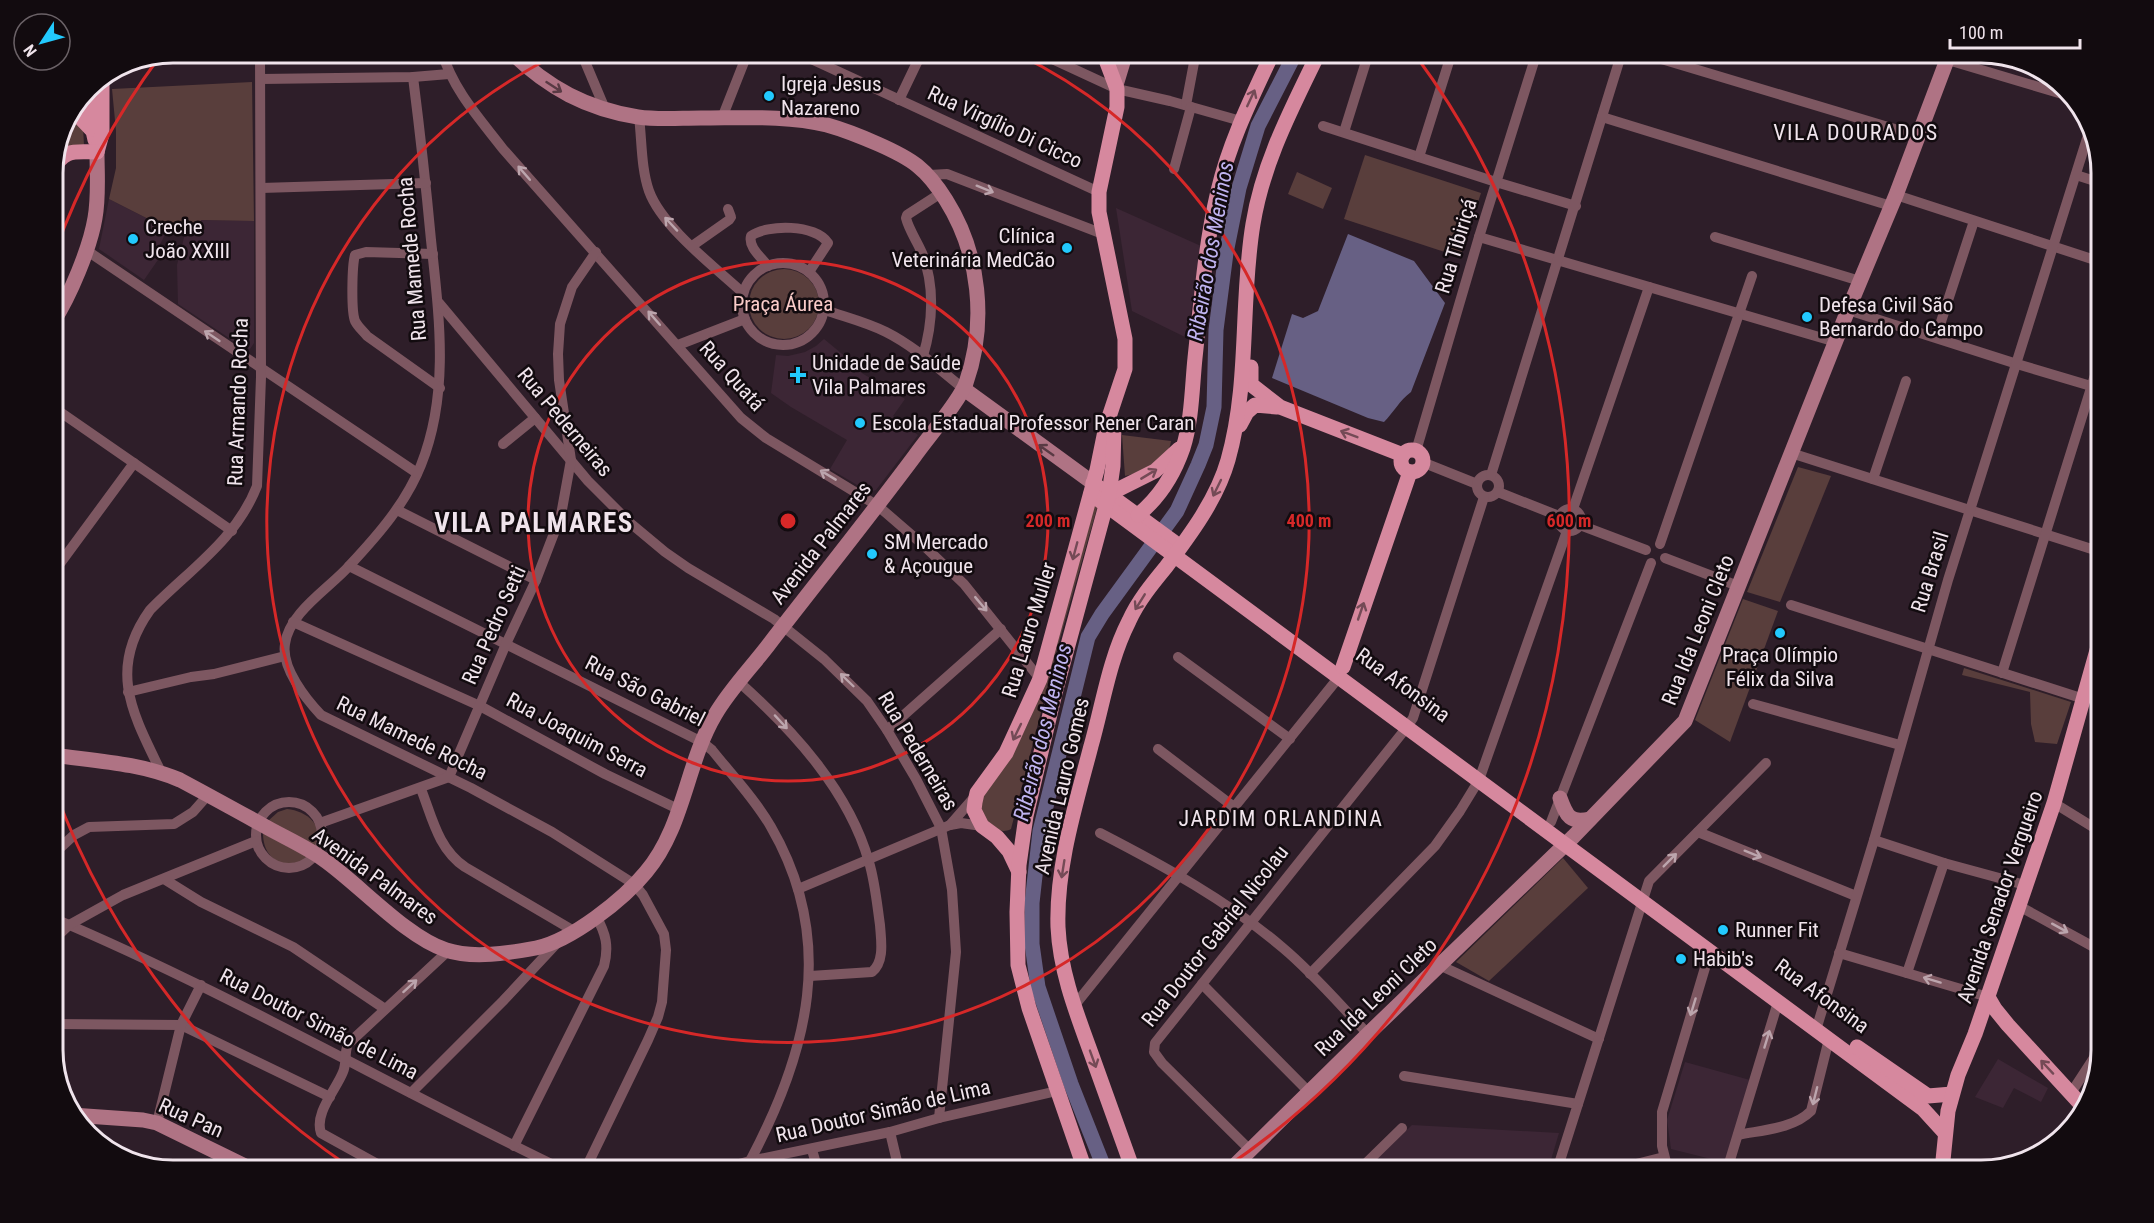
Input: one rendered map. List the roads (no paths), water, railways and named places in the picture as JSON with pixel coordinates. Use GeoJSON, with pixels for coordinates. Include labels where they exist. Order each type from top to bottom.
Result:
{"type":"FeatureCollection","features":[{"type":"Feature","properties":{"kind":"main road"},"geometry":{"type":"LineString","coordinates":[[1107,63],[1116,87]]}},
{"type":"Feature","properties":{"kind":"main road"},"geometry":{"type":"LineString","coordinates":[[1094,544],[1107,528],[1139,523],[1166,483],[1184,445],[1191,401],[1205,257],[1218,190],[1241,121],[1268,63]]}},
{"type":"Feature","properties":{"kind":"main road","name":"Avenida Lauro Gomes"},"geometry":{"type":"LineString","coordinates":[[1129,1160],[1074,1006],[1061,958],[1058,926],[1059,891],[1068,838],[1114,656],[1137,606],[1173,548],[1218,487],[1227,464],[1235,433],[1242,381],[1248,264],[1256,208],[1266,169],[1277,140],[1314,63]]}},
{"type":"Feature","properties":{"kind":"main road"},"geometry":{"type":"LineString","coordinates":[[1324,63],[1293,126],[1268,197],[1260,240],[1250,369],[1251,383],[1260,393],[1280,407],[1413,460],[1341,672]]}},
{"type":"Feature","properties":{"kind":"main road","name":"Rua Lauro Muller"},"geometry":{"type":"LineString","coordinates":[[1018,872],[1026,816],[1055,693],[1108,499],[1113,466],[1113,431],[1125,369],[1125,339],[1099,212],[1099,192],[1117,107],[1116,87]]}},
{"type":"Feature","properties":{"kind":"main road"},"geometry":{"type":"LineString","coordinates":[[97,152],[102,134],[102,89]]}},
{"type":"Feature","properties":{"kind":"main road"},"geometry":{"type":"LineString","coordinates":[[85,107],[96,104],[102,98]]}},
{"type":"Feature","properties":{"kind":"main road"},"geometry":{"type":"LineString","coordinates":[[81,113],[94,132],[97,152]]}},
{"type":"Feature","properties":{"kind":"main road"},"geometry":{"type":"LineString","coordinates":[[65,154],[97,152]]}},
{"type":"Feature","properties":{"kind":"main road","name":"Rua Lauro Muller"},"geometry":{"type":"LineString","coordinates":[[977,793],[1006,753],[1040,679],[1092,489],[1106,426],[1122,381]]}},
{"type":"Feature","properties":{"kind":"main road","name":"Avenida Lauro Gomes"},"geometry":{"type":"LineString","coordinates":[[1235,433],[1252,407],[1258,404],[1280,407]]}},
{"type":"Feature","properties":{"kind":"main road"},"geometry":{"type":"LineString","coordinates":[[1108,499],[1155,471],[1184,445]]}},
{"type":"Feature","properties":{"kind":"main road","name":"Rua Afonsina"},"geometry":{"type":"LineString","coordinates":[[1092,489],[1643,895],[1822,1030],[1923,1109],[1944,1132]]}},
{"type":"Feature","properties":{"kind":"main road","name":"Avenida Senador Vergueiro"},"geometry":{"type":"LineString","coordinates":[[1942,1160],[1944,1132],[1952,1094],[1988,997],[2054,803],[2091,673]]}},
{"type":"Feature","properties":{"kind":"main road","name":"Rua Afonsina"},"geometry":{"type":"LineString","coordinates":[[1480,775],[1551,822],[1569,841]]}},
{"type":"Feature","properties":{"kind":"main road"},"geometry":{"type":"LineString","coordinates":[[977,793],[974,810],[982,826],[998,837],[1006,837],[1016,832],[1026,816]]}},
{"type":"Feature","properties":{"kind":"main road","name":"Avenida Lauro Gomes"},"geometry":{"type":"LineString","coordinates":[[998,837],[1009,851],[1018,872],[1018,965],[1029,1008],[1081,1160]]}},
{"type":"Feature","properties":{"kind":"main road","name":"Rua Afonsina"},"geometry":{"type":"LineString","coordinates":[[1643,895],[1710,951],[1778,1002],[1921,1093],[1928,1096],[1952,1094]]}},
{"type":"Feature","properties":{"kind":"main road"},"geometry":{"type":"LineString","coordinates":[[1988,997],[2008,1025],[2078,1101]]}},
{"type":"Feature","properties":{"kind":"main road"},"geometry":{"type":"LineString","coordinates":[[1975,1034],[1994,1024],[2008,1025]]}},
{"type":"Feature","properties":{"kind":"street","name":"Rua Armando Rocha"},"geometry":{"type":"LineString","coordinates":[[161,772],[134,713],[126,678],[128,659],[143,620],[156,604],[232,531],[251,502],[257,486],[261,369],[260,63]]}},
{"type":"Feature","properties":{"kind":"street","name":"Rua Quatá"},"geometry":{"type":"LineString","coordinates":[[446,63],[449,74],[473,111],[503,149],[741,418],[755,430],[878,506],[957,577],[1040,679]]}},
{"type":"Feature","properties":{"kind":"street","name":"Avenida Palmares"},"geometry":{"type":"LineString","coordinates":[[63,757],[141,767],[161,772],[208,795],[316,854],[422,938],[448,951],[470,954],[491,953],[537,948],[558,942],[596,916],[634,884],[662,849],[671,831],[702,742],[716,714],[783,625],[878,506],[964,389],[978,325],[977,290],[971,255],[963,233],[929,175],[920,166],[889,149],[825,124],[783,120],[639,117],[605,109],[559,92],[522,63]]}},
{"type":"Feature","properties":{"kind":"street"},"geometry":{"type":"LineString","coordinates":[[586,63],[605,109]]}},
{"type":"Feature","properties":{"kind":"street"},"geometry":{"type":"LineString","coordinates":[[722,118],[744,63]]}},
{"type":"Feature","properties":{"kind":"street","name":"Rua Virgílio Di Cicco"},"geometry":{"type":"LineString","coordinates":[[820,63],[1099,192]]}},
{"type":"Feature","properties":{"kind":"street"},"geometry":{"type":"LineString","coordinates":[[899,100],[917,63]]}},
{"type":"Feature","properties":{"kind":"street"},"geometry":{"type":"LineString","coordinates":[[1062,63],[1116,87],[1241,121]]}},
{"type":"Feature","properties":{"kind":"street","name":"Rua Lauro Muller"},"geometry":{"type":"LineString","coordinates":[[1116,87],[1123,63]]}},
{"type":"Feature","properties":{"kind":"street"},"geometry":{"type":"LineString","coordinates":[[1174,169],[1189,106],[1195,63]]}},
{"type":"Feature","properties":{"kind":"street"},"geometry":{"type":"LineString","coordinates":[[1344,132],[1366,63]]}},
{"type":"Feature","properties":{"kind":"street"},"geometry":{"type":"LineString","coordinates":[[1419,157],[1449,63]]}},
{"type":"Feature","properties":{"kind":"street","name":"Rua Tibiriçá"},"geometry":{"type":"LineString","coordinates":[[1413,460],[1534,63]]}},
{"type":"Feature","properties":{"kind":"street"},"geometry":{"type":"LineString","coordinates":[[1491,476],[1619,63]]}},
{"type":"Feature","properties":{"kind":"street"},"geometry":{"type":"LineString","coordinates":[[1675,63],[1918,136]]}},
{"type":"Feature","properties":{"kind":"street","name":"Rua Ida Leoni Cleto"},"geometry":{"type":"LineString","coordinates":[[1240,1160],[1569,841],[1685,720],[1946,63]]}},
{"type":"Feature","properties":{"kind":"street"},"geometry":{"type":"LineString","coordinates":[[1970,63],[2054,91]]}},
{"type":"Feature","properties":{"kind":"street"},"geometry":{"type":"LineString","coordinates":[[261,79],[413,77],[449,74]]}},
{"type":"Feature","properties":{"kind":"street","name":"Rua Mamede Rocha"},"geometry":{"type":"LineString","coordinates":[[413,77],[439,303],[440,388],[436,411],[417,473],[397,510],[349,566],[293,622],[287,633],[284,646],[285,656],[297,685],[321,715],[449,777],[552,832],[634,884],[643,895],[664,934],[662,1002],[648,1040],[590,1160]]}},
{"type":"Feature","properties":{"kind":"street"},"geometry":{"type":"LineString","coordinates":[[639,117],[649,191],[666,219],[743,293]]}},
{"type":"Feature","properties":{"kind":"street"},"geometry":{"type":"LineString","coordinates":[[1602,117],[1974,221],[2091,259]]}},
{"type":"Feature","properties":{"kind":"street"},"geometry":{"type":"LineString","coordinates":[[1323,126],[1496,183],[1575,206]]}},
{"type":"Feature","properties":{"kind":"street","name":"Rua Brasil"},"geometry":{"type":"LineString","coordinates":[[1738,1135],[1793,1123],[1811,1111],[1822,1030],[1839,953],[1969,510],[2086,141]]}},
{"type":"Feature","properties":{"kind":"street"},"geometry":{"type":"LineString","coordinates":[[63,300],[86,250],[95,217],[97,152]]}},
{"type":"Feature","properties":{"kind":"street"},"geometry":{"type":"LineString","coordinates":[[929,175],[947,174],[1103,234]]}},
{"type":"Feature","properties":{"kind":"street"},"geometry":{"type":"LineString","coordinates":[[2076,175],[2091,180]]}},
{"type":"Feature","properties":{"kind":"street"},"geometry":{"type":"LineString","coordinates":[[261,188],[426,183]]}},
{"type":"Feature","properties":{"kind":"street"},"geometry":{"type":"LineString","coordinates":[[923,356],[929,333],[930,293],[923,255],[906,218],[907,215],[941,193]]}},
{"type":"Feature","properties":{"kind":"street"},"geometry":{"type":"LineString","coordinates":[[692,246],[729,220],[731,217],[728,209]]}},
{"type":"Feature","properties":{"kind":"street"},"geometry":{"type":"LineString","coordinates":[[1936,337],[1974,221]]}},
{"type":"Feature","properties":{"kind":"street"},"geometry":{"type":"LineString","coordinates":[[768,266],[752,247],[751,236],[771,229],[798,229],[821,236],[828,243],[809,272]]}},
{"type":"Feature","properties":{"kind":"street"},"geometry":{"type":"LineString","coordinates":[[1479,237],[1836,342]]}},
{"type":"Feature","properties":{"kind":"street"},"geometry":{"type":"LineString","coordinates":[[1715,237],[1860,281]]}},
{"type":"Feature","properties":{"kind":"street"},"geometry":{"type":"LineString","coordinates":[[86,250],[417,473]]}},
{"type":"Feature","properties":{"kind":"street"},"geometry":{"type":"LineString","coordinates":[[433,254],[366,252],[355,255],[353,264],[354,316],[358,326],[367,336],[440,388]]}},
{"type":"Feature","properties":{"kind":"street","name":"Rua Pedro Setti"},"geometry":{"type":"LineString","coordinates":[[449,777],[536,580],[561,515],[571,460],[559,380],[560,324],[572,287],[596,252]]}},
{"type":"Feature","properties":{"kind":"street"},"geometry":{"type":"LineString","coordinates":[[776,263],[794,264],[809,272],[820,285],[825,310],[818,328],[802,341],[783,346],[773,345],[756,335],[745,319],[742,306],[743,293],[752,276],[768,266],[776,263]]}},
{"type":"Feature","properties":{"kind":"street"},"geometry":{"type":"LineString","coordinates":[[1660,544],[1752,276]]}},
{"type":"Feature","properties":{"kind":"street"},"geometry":{"type":"LineString","coordinates":[[1573,509],[1649,287]]}},
{"type":"Feature","properties":{"kind":"street","name":"Rua Pederneiras"},"geometry":{"type":"LineString","coordinates":[[439,303],[588,481],[648,539],[688,568],[783,625],[854,687],[887,730],[946,826],[956,951],[939,1118]]}},
{"type":"Feature","properties":{"kind":"street","name":"Rua Afonsina"},"geometry":{"type":"LineString","coordinates":[[825,310],[871,325],[923,356],[1092,489]]}},
{"type":"Feature","properties":{"kind":"street"},"geometry":{"type":"LineString","coordinates":[[1848,310],[2091,386]]}},
{"type":"Feature","properties":{"kind":"street"},"geometry":{"type":"LineString","coordinates":[[678,345],[745,319]]}},
{"type":"Feature","properties":{"kind":"street"},"geometry":{"type":"LineString","coordinates":[[1873,479],[1906,381]]}},
{"type":"Feature","properties":{"kind":"street"},"geometry":{"type":"LineString","coordinates":[[2002,673],[2045,534],[2091,401]]}},
{"type":"Feature","properties":{"kind":"street"},"geometry":{"type":"LineString","coordinates":[[63,414],[232,531]]}},
{"type":"Feature","properties":{"kind":"street"},"geometry":{"type":"LineString","coordinates":[[503,444],[535,418]]}},
{"type":"Feature","properties":{"kind":"street"},"geometry":{"type":"LineString","coordinates":[[1791,453],[2091,549]]}},
{"type":"Feature","properties":{"kind":"street"},"geometry":{"type":"LineString","coordinates":[[1413,460],[1477,484]]}},
{"type":"Feature","properties":{"kind":"street"},"geometry":{"type":"LineString","coordinates":[[63,559],[134,463]]}},
{"type":"Feature","properties":{"kind":"street"},"geometry":{"type":"LineString","coordinates":[[1491,476],[1499,482],[1498,492],[1493,496],[1484,497],[1478,490],[1477,484],[1481,478],[1491,476]]}},
{"type":"Feature","properties":{"kind":"street"},"geometry":{"type":"LineString","coordinates":[[1498,492],[1560,516]]}},
{"type":"Feature","properties":{"kind":"street","name":"Rua Doutor Gabriel Nicolau"},"geometry":{"type":"LineString","coordinates":[[1250,1150],[1154,1052],[1155,1043],[1159,1035],[1410,723],[1484,497]]}},
{"type":"Feature","properties":{"kind":"street"},"geometry":{"type":"LineString","coordinates":[[1560,516],[1566,510],[1573,509]]}},
{"type":"Feature","properties":{"kind":"street"},"geometry":{"type":"LineString","coordinates":[[1560,516],[1561,527],[1567,531],[1576,530],[1580,525],[1581,517],[1573,509]]}},
{"type":"Feature","properties":{"kind":"street"},"geometry":{"type":"LineString","coordinates":[[397,510],[536,580]]}},
{"type":"Feature","properties":{"kind":"street"},"geometry":{"type":"LineString","coordinates":[[1580,525],[1646,550]]}},
{"type":"Feature","properties":{"kind":"street"},"geometry":{"type":"LineString","coordinates":[[1310,974],[1435,846],[1460,811],[1480,775],[1567,531]]}},
{"type":"Feature","properties":{"kind":"street"},"geometry":{"type":"LineString","coordinates":[[1651,544],[1660,544],[1666,551],[1665,558],[1659,563],[1651,563],[1647,559],[1646,550],[1651,544]]}},
{"type":"Feature","properties":{"kind":"street"},"geometry":{"type":"LineString","coordinates":[[1665,558],[1738,586]]}},
{"type":"Feature","properties":{"kind":"street"},"geometry":{"type":"LineString","coordinates":[[1551,822],[1651,563]]}},
{"type":"Feature","properties":{"kind":"street","name":"Rua São Gabriel"},"geometry":{"type":"LineString","coordinates":[[349,566],[702,742],[712,750],[766,818],[798,889],[808,944],[810,976],[807,1009],[800,1041],[772,1119],[751,1160]]}},
{"type":"Feature","properties":{"kind":"street"},"geometry":{"type":"LineString","coordinates":[[1791,605],[2084,699]]}},
{"type":"Feature","properties":{"kind":"street","name":"Rua Joaquim Serra"},"geometry":{"type":"LineString","coordinates":[[293,622],[480,706],[605,774],[678,809]]}},
{"type":"Feature","properties":{"kind":"street"},"geometry":{"type":"LineString","coordinates":[[887,730],[1001,629]]}},
{"type":"Feature","properties":{"kind":"street"},"geometry":{"type":"LineString","coordinates":[[128,692],[191,677],[214,675],[285,656]]}},
{"type":"Feature","properties":{"kind":"street"},"geometry":{"type":"LineString","coordinates":[[1178,657],[1290,739]]}},
{"type":"Feature","properties":{"kind":"street"},"geometry":{"type":"LineString","coordinates":[[1074,1006],[1290,739],[1341,672]]}},
{"type":"Feature","properties":{"kind":"street"},"geometry":{"type":"LineString","coordinates":[[739,682],[767,707],[816,763],[841,800],[856,829],[868,861],[877,897],[881,959],[878,967],[872,972],[810,976]]}},
{"type":"Feature","properties":{"kind":"street"},"geometry":{"type":"LineString","coordinates":[[1753,704],[1900,745]]}},
{"type":"Feature","properties":{"kind":"street"},"geometry":{"type":"LineString","coordinates":[[1158,749],[1234,807]]}},
{"type":"Feature","properties":{"kind":"street"},"geometry":{"type":"LineString","coordinates":[[1560,1160],[1648,881],[1766,764]]}},
{"type":"Feature","properties":{"kind":"street"},"geometry":{"type":"LineString","coordinates":[[320,823],[421,789],[449,777]]}},
{"type":"Feature","properties":{"kind":"street"},"geometry":{"type":"LineString","coordinates":[[421,789],[440,839],[449,854],[465,867],[574,931]]}},
{"type":"Feature","properties":{"kind":"street"},"geometry":{"type":"LineString","coordinates":[[946,826],[977,793]]}},
{"type":"Feature","properties":{"kind":"street"},"geometry":{"type":"LineString","coordinates":[[63,846],[74,835],[89,827],[174,824],[194,812],[208,795]]}},
{"type":"Feature","properties":{"kind":"street"},"geometry":{"type":"LineString","coordinates":[[1560,798],[1570,818],[1580,821],[1590,819]]}},
{"type":"Feature","properties":{"kind":"street"},"geometry":{"type":"LineString","coordinates":[[286,801],[307,806],[320,823],[322,834],[316,854],[307,863],[296,867],[285,868],[274,865],[265,858],[256,842],[258,822],[267,809],[286,801]]}},
{"type":"Feature","properties":{"kind":"street"},"geometry":{"type":"LineString","coordinates":[[2054,803],[2091,825]]}},
{"type":"Feature","properties":{"kind":"street"},"geometry":{"type":"LineString","coordinates":[[798,889],[946,826],[961,823],[982,826]]}},
{"type":"Feature","properties":{"kind":"street"},"geometry":{"type":"LineString","coordinates":[[1698,832],[1856,896]]}},
{"type":"Feature","properties":{"kind":"street"},"geometry":{"type":"LineString","coordinates":[[1100,833],[1180,876],[1250,923],[1283,948],[1368,1034]]}},
{"type":"Feature","properties":{"kind":"street"},"geometry":{"type":"LineString","coordinates":[[1874,840],[2025,885]]}},
{"type":"Feature","properties":{"kind":"street"},"geometry":{"type":"LineString","coordinates":[[63,931],[123,895],[256,842]]}},
{"type":"Feature","properties":{"kind":"street"},"geometry":{"type":"LineString","coordinates":[[1907,973],[1944,862]]}},
{"type":"Feature","properties":{"kind":"street"},"geometry":{"type":"LineString","coordinates":[[164,879],[201,902],[293,947],[385,1008]]}},
{"type":"Feature","properties":{"kind":"street"},"geometry":{"type":"LineString","coordinates":[[2019,906],[2091,945]]}},
{"type":"Feature","properties":{"kind":"street"},"geometry":{"type":"LineString","coordinates":[[514,1146],[604,966],[607,956],[606,937],[596,916]]}},
{"type":"Feature","properties":{"kind":"street","name":"Rua Doutor Simão de Lima"},"geometry":{"type":"LineString","coordinates":[[63,922],[201,985],[543,1160]]}},
{"type":"Feature","properties":{"kind":"street"},"geometry":{"type":"LineString","coordinates":[[411,1093],[558,942]]}},
{"type":"Feature","properties":{"kind":"street"},"geometry":{"type":"LineString","coordinates":[[370,1160],[321,1133],[319,1122],[344,1071],[347,1059],[345,1049],[385,1008],[448,951]]}},
{"type":"Feature","properties":{"kind":"street"},"geometry":{"type":"LineString","coordinates":[[1665,1160],[1661,1127],[1662,1112],[1710,951]]}},
{"type":"Feature","properties":{"kind":"street"},"geometry":{"type":"LineString","coordinates":[[1839,953],[1988,997]]}},
{"type":"Feature","properties":{"kind":"street"},"geometry":{"type":"LineString","coordinates":[[1439,965],[1599,1039]]}},
{"type":"Feature","properties":{"kind":"street"},"geometry":{"type":"LineString","coordinates":[[1202,984],[1309,1092]]}},
{"type":"Feature","properties":{"kind":"street"},"geometry":{"type":"LineString","coordinates":[[157,1123],[181,1025],[201,985]]}},
{"type":"Feature","properties":{"kind":"street"},"geometry":{"type":"LineString","coordinates":[[1730,1160],[1778,1002]]}},
{"type":"Feature","properties":{"kind":"street"},"geometry":{"type":"LineString","coordinates":[[63,1024],[181,1025],[330,1097]]}},
{"type":"Feature","properties":{"kind":"street"},"geometry":{"type":"LineString","coordinates":[[2071,1093],[2090,1065]]}},
{"type":"Feature","properties":{"kind":"street"},"geometry":{"type":"LineString","coordinates":[[1404,1076],[1578,1104]]}},
{"type":"Feature","properties":{"kind":"street","name":"Rua Doutor Simão de Lima"},"geometry":{"type":"LineString","coordinates":[[756,1160],[812,1150],[1057,1091]]}},
{"type":"Feature","properties":{"kind":"street","name":"Rua Pan"},"geometry":{"type":"LineString","coordinates":[[85,1116],[157,1123],[233,1160]]}},
{"type":"Feature","properties":{"kind":"street"},"geometry":{"type":"LineString","coordinates":[[1369,1160],[1401,1128]]}},
{"type":"Feature","properties":{"kind":"street"},"geometry":{"type":"LineString","coordinates":[[890,1132],[897,1160]]}},
{"type":"Feature","properties":{"kind":"street"},"geometry":{"type":"LineString","coordinates":[[812,1150],[815,1160]]}},
{"type":"Feature","properties":{"kind":"street"},"geometry":{"type":"LineString","coordinates":[[1652,1160],[1664,1157]]}},
{"type":"Feature","properties":{"kind":"waterway","name":"Ribeirão dos Meninos"},"geometry":{"type":"LineString","coordinates":[[1101,1160],[1071,1084],[1038,987],[1032,944],[1032,903],[1040,831],[1088,637],[1102,614],[1177,511],[1206,445],[1214,407],[1216,330],[1226,253],[1239,188],[1258,126],[1290,63]]}},
{"type":"Feature","properties":{"kind":"place","name":"Igreja Jesus Nazareno"},"geometry":{"type":"Point","coordinates":[769,96]}},
{"type":"Feature","properties":{"kind":"place","name":"Creche João XXIII"},"geometry":{"type":"Point","coordinates":[133,239]}},
{"type":"Feature","properties":{"kind":"place","name":"Clínica Veterinária MedCão"},"geometry":{"type":"Point","coordinates":[1067,248]}},
{"type":"Feature","properties":{"kind":"place","name":"Defesa Civil São Bernardo do Campo"},"geometry":{"type":"Point","coordinates":[1807,317]}},
{"type":"Feature","properties":{"kind":"place","name":"Unidade de Saúde Vila Palmares"},"geometry":{"type":"Point","coordinates":[798,375]}},
{"type":"Feature","properties":{"kind":"place","name":"Escola Estadual Professor Rener Caran"},"geometry":{"type":"Point","coordinates":[860,423]}},
{"type":"Feature","properties":{"kind":"place","name":"SM Mercado & Açougue"},"geometry":{"type":"Point","coordinates":[872,554]}},
{"type":"Feature","properties":{"kind":"place","name":"Praça Olímpio Félix da Silva"},"geometry":{"type":"Point","coordinates":[1780,633]}},
{"type":"Feature","properties":{"kind":"place","name":"Runner Fit"},"geometry":{"type":"Point","coordinates":[1723,930]}},
{"type":"Feature","properties":{"kind":"place","name":"Habib's"},"geometry":{"type":"Point","coordinates":[1681,959]}},
{"type":"Feature","properties":{"kind":"district","name":"VILA DOURADOS"},"geometry":{"type":"Point","coordinates":[1856,132]}},
{"type":"Feature","properties":{"kind":"district","name":"VILA PALMARES"},"geometry":{"type":"Point","coordinates":[534,523]}},
{"type":"Feature","properties":{"kind":"district","name":"JARDIM ORLANDINA"},"geometry":{"type":"Point","coordinates":[1281,818]}},
{"type":"Feature","properties":{"kind":"park label","name":"Praça Áurea"},"geometry":{"type":"Point","coordinates":[783,304]}}]}
